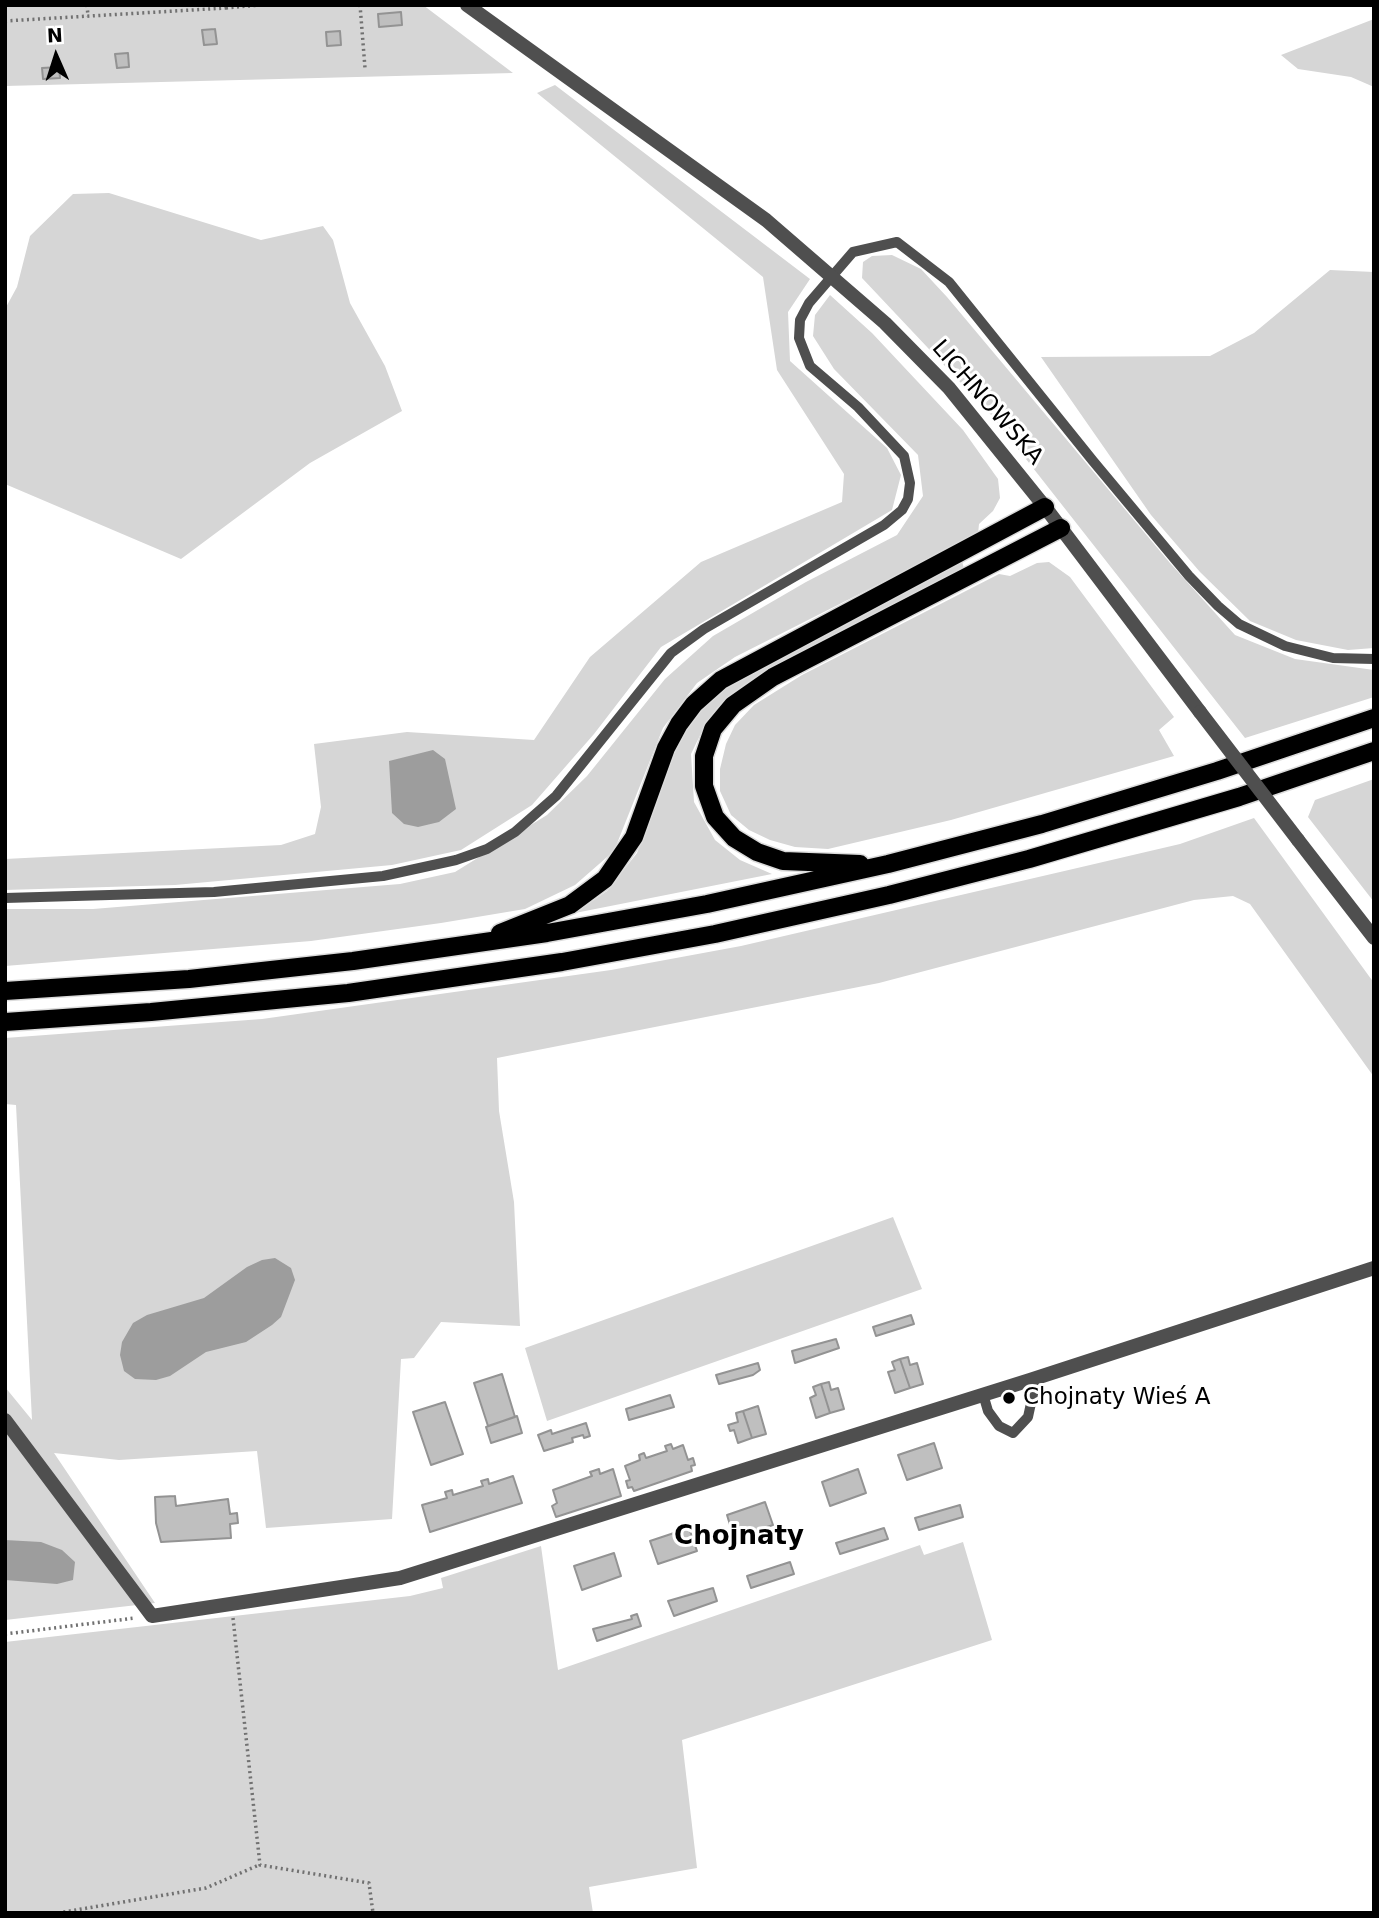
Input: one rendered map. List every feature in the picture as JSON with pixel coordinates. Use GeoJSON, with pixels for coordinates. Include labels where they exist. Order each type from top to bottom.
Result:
{"type":"FeatureCollection","features":[{"type":"Feature","properties":{"kind":"main road"},"geometry":{"type":"LineString","coordinates":[[468,946],[570,905],[605,879],[634,837],[666,748],[679,724],[694,704],[721,680],[1045,507]]}},
{"type":"Feature","properties":{"kind":"main road"},"geometry":{"type":"LineString","coordinates":[[888,864],[800,863],[768,856],[743,845],[726,831],[710,807],[704,786],[704,756],[713,729],[733,705],[773,677],[1060,528]]}},
{"type":"Feature","properties":{"kind":"main road"},"geometry":{"type":"LineString","coordinates":[[5,991],[257,972],[468,946],[668,912],[888,864],[1128,799],[1374,718]]}},
{"type":"Feature","properties":{"kind":"main road"},"geometry":{"type":"LineString","coordinates":[[5,1021],[150,1012],[325,996],[503,971],[678,941],[845,905],[1041,856],[1227,800],[1374,751]]}},
{"type":"Feature","properties":{"kind":"street","name":"LICHNOWSKA"},"geometry":{"type":"LineString","coordinates":[[467,5],[766,220],[832,275],[949,388],[1045,507],[1372,936]]}},
{"type":"Feature","properties":{"kind":"street"},"geometry":{"type":"LineString","coordinates":[[5,1420],[152,1616],[400,1578],[1030,1380],[1374,1268]]}},
{"type":"Feature","properties":{"kind":"lane"},"geometry":{"type":"LineString","coordinates":[[5,898],[214,892],[383,876],[456,860],[487,849],[515,831],[555,796],[671,653],[704,629],[884,525],[902,510],[908,499],[910,483],[904,456],[858,407],[810,366],[802,351],[800,320],[809,303],[853,252],[897,242],[949,282],[1093,461],[1189,576],[1218,606],[1239,624],[1285,646],[1333,658],[1374,659]]}},
{"type":"Feature","properties":{"kind":"lane"},"geometry":{"type":"LineString","coordinates":[[983,1394],[988,1411],[999,1426],[1013,1433],[1028,1417],[1033,1394],[1030,1380]]}},
{"type":"Feature","properties":{"kind":"path"},"geometry":{"type":"LineString","coordinates":[[88,5],[88,16]]}},
{"type":"Feature","properties":{"kind":"path"},"geometry":{"type":"LineString","coordinates":[[5,21],[260,5]]}},
{"type":"Feature","properties":{"kind":"path"},"geometry":{"type":"LineString","coordinates":[[360,5],[365,68]]}},
{"type":"Feature","properties":{"kind":"path"},"geometry":{"type":"LineString","coordinates":[[231,1603],[260,1865]]}},
{"type":"Feature","properties":{"kind":"path"},"geometry":{"type":"LineString","coordinates":[[5,1634],[152,1616]]}},
{"type":"Feature","properties":{"kind":"path"},"geometry":{"type":"LineString","coordinates":[[58,1913],[206,1888],[260,1865],[369,1883],[373,1913]]}},
{"type":"Feature","properties":{"kind":"shaded area"},"geometry":{"type":"Polygon","coordinates":[[[5,5],[423,5],[513,73],[5,86],[5,5]]]}},
{"type":"Feature","properties":{"kind":"shaded area"},"geometry":{"type":"Polygon","coordinates":[[[1374,19],[1374,87],[1351,77],[1298,69],[1281,55],[1374,19]]]}},
{"type":"Feature","properties":{"kind":"shaded area"},"geometry":{"type":"Polygon","coordinates":[[[555,85],[810,279],[788,312],[790,361],[887,448],[901,475],[892,510],[661,647],[594,734],[532,805],[461,850],[392,865],[175,885],[5,890],[5,859],[281,845],[315,834],[321,807],[314,744],[407,732],[534,740],[590,657],[701,562],[842,502],[844,474],[777,370],[763,277],[537,93],[555,85]]]}},
{"type":"Feature","properties":{"kind":"shaded area"},"geometry":{"type":"Polygon","coordinates":[[[109,193],[261,240],[323,226],[333,240],[350,303],[385,366],[402,411],[310,463],[181,559],[5,484],[5,309],[17,287],[30,236],[73,194],[109,193]]]}},
{"type":"Feature","properties":{"kind":"shaded area"},"geometry":{"type":"Polygon","coordinates":[[[892,255],[921,269],[947,297],[1170,563],[1235,635],[1295,659],[1374,670],[1374,697],[1245,738],[993,417],[862,278],[863,262],[872,256],[892,255]]]}},
{"type":"Feature","properties":{"kind":"shaded area"},"geometry":{"type":"Polygon","coordinates":[[[1330,270],[1374,272],[1374,648],[1348,650],[1296,640],[1250,621],[1200,572],[1151,515],[1041,357],[1210,356],[1254,333],[1330,270]]]}},
{"type":"Feature","properties":{"kind":"shaded area"},"geometry":{"type":"Polygon","coordinates":[[[830,295],[872,333],[963,430],[998,479],[1000,498],[993,511],[979,524],[978,534],[735,657],[697,683],[663,728],[614,851],[575,885],[525,909],[441,923],[311,941],[5,966],[5,909],[93,909],[400,884],[455,872],[547,815],[587,776],[665,679],[713,636],[806,582],[897,535],[923,496],[918,455],[834,369],[813,336],[815,315],[830,295]]]}},
{"type":"Feature","properties":{"kind":"shaded area"},"geometry":{"type":"Polygon","coordinates":[[[962,561],[964,569],[740,688],[717,708],[706,723],[691,754],[694,802],[715,840],[740,860],[772,874],[575,913],[607,891],[637,853],[674,751],[684,731],[709,701],[735,681],[962,561]]]}},
{"type":"Feature","properties":{"kind":"shaded area"},"geometry":{"type":"Polygon","coordinates":[[[1049,562],[1070,577],[1174,717],[1159,730],[1174,756],[951,820],[828,849],[795,847],[770,840],[749,830],[731,815],[720,791],[720,769],[726,744],[735,725],[754,705],[802,675],[999,574],[1010,576],[1037,563],[1049,562]]]}},
{"type":"Feature","properties":{"kind":"shaded area"},"geometry":{"type":"Polygon","coordinates":[[[433,750],[445,759],[456,809],[439,822],[418,827],[404,824],[392,813],[389,761],[433,750]]]}},
{"type":"Feature","properties":{"kind":"shaded area"},"geometry":{"type":"Polygon","coordinates":[[[1374,779],[1374,902],[1308,817],[1315,800],[1374,779]]]}},
{"type":"Feature","properties":{"kind":"shaded area"},"geometry":{"type":"Polygon","coordinates":[[[1254,818],[1374,983],[1374,1077],[1250,904],[1233,896],[1194,900],[879,983],[497,1058],[499,1111],[514,1202],[520,1326],[441,1322],[414,1358],[401,1359],[392,1519],[266,1528],[257,1451],[119,1460],[54,1453],[155,1603],[5,1620],[5,1387],[32,1420],[16,1105],[5,1104],[5,1038],[262,1019],[611,970],[741,946],[1180,844],[1254,818]]]}},
{"type":"Feature","properties":{"kind":"shaded area"},"geometry":{"type":"Polygon","coordinates":[[[893,1217],[922,1289],[547,1421],[525,1348],[893,1217]]]}},
{"type":"Feature","properties":{"kind":"shaded area"},"geometry":{"type":"Polygon","coordinates":[[[275,1258],[291,1268],[295,1280],[281,1317],[272,1325],[246,1342],[206,1352],[170,1376],[156,1380],[135,1379],[124,1371],[120,1355],[122,1342],[133,1323],[147,1315],[204,1298],[247,1267],[275,1258]]]}},
{"type":"Feature","properties":{"kind":"shaded area"},"geometry":{"type":"Polygon","coordinates":[[[5,1540],[41,1542],[62,1550],[75,1562],[73,1580],[57,1584],[5,1580],[5,1540]]]}},
{"type":"Feature","properties":{"kind":"shaded area"},"geometry":{"type":"Polygon","coordinates":[[[963,1542],[992,1640],[682,1740],[697,1868],[589,1887],[593,1913],[5,1913],[5,1642],[410,1596],[443,1588],[441,1578],[541,1546],[558,1670],[920,1545],[924,1555],[963,1542]]]}},
{"type":"Feature","properties":{"kind":"building"},"geometry":{"type":"Polygon","coordinates":[[[401,12],[402,25],[379,27],[378,14],[401,12]]]}},
{"type":"Feature","properties":{"kind":"building"},"geometry":{"type":"Polygon","coordinates":[[[215,29],[217,44],[204,45],[202,30],[215,29]]]}},
{"type":"Feature","properties":{"kind":"building"},"geometry":{"type":"Polygon","coordinates":[[[340,31],[341,45],[327,46],[326,32],[340,31]]]}},
{"type":"Feature","properties":{"kind":"building"},"geometry":{"type":"Polygon","coordinates":[[[128,53],[129,67],[117,68],[115,54],[128,53]]]}},
{"type":"Feature","properties":{"kind":"building"},"geometry":{"type":"Polygon","coordinates":[[[59,67],[60,78],[43,79],[42,68],[59,67]]]}},
{"type":"Feature","properties":{"kind":"building"},"geometry":{"type":"Polygon","coordinates":[[[911,1315],[914,1324],[876,1336],[873,1327],[911,1315]]]}},
{"type":"Feature","properties":{"kind":"building"},"geometry":{"type":"Polygon","coordinates":[[[836,1339],[839,1348],[795,1363],[792,1351],[836,1339]]]}},
{"type":"Feature","properties":{"kind":"building"},"geometry":{"type":"Polygon","coordinates":[[[908,1357],[910,1365],[917,1363],[923,1384],[910,1388],[900,1359],[908,1357]]]}},
{"type":"Feature","properties":{"kind":"building"},"geometry":{"type":"Polygon","coordinates":[[[900,1359],[910,1388],[895,1393],[888,1372],[895,1370],[892,1362],[900,1359]]]}},
{"type":"Feature","properties":{"kind":"building"},"geometry":{"type":"Polygon","coordinates":[[[758,1363],[760,1370],[753,1375],[719,1384],[716,1375],[758,1363]]]}},
{"type":"Feature","properties":{"kind":"building"},"geometry":{"type":"Polygon","coordinates":[[[502,1374],[515,1417],[488,1426],[474,1383],[502,1374]]]}},
{"type":"Feature","properties":{"kind":"building"},"geometry":{"type":"Polygon","coordinates":[[[829,1382],[831,1390],[838,1388],[844,1409],[830,1413],[821,1384],[829,1382]]]}},
{"type":"Feature","properties":{"kind":"building"},"geometry":{"type":"Polygon","coordinates":[[[821,1384],[830,1413],[816,1418],[810,1398],[816,1395],[813,1387],[821,1384]]]}},
{"type":"Feature","properties":{"kind":"building"},"geometry":{"type":"Polygon","coordinates":[[[670,1395],[674,1407],[629,1420],[626,1409],[670,1395]]]}},
{"type":"Feature","properties":{"kind":"building"},"geometry":{"type":"Polygon","coordinates":[[[445,1402],[463,1454],[431,1465],[413,1412],[445,1402]]]}},
{"type":"Feature","properties":{"kind":"building"},"geometry":{"type":"Polygon","coordinates":[[[758,1406],[766,1434],[752,1438],[743,1411],[758,1406]]]}},
{"type":"Feature","properties":{"kind":"building"},"geometry":{"type":"Polygon","coordinates":[[[743,1411],[752,1438],[738,1443],[734,1430],[730,1431],[728,1425],[738,1422],[736,1413],[743,1411]]]}},
{"type":"Feature","properties":{"kind":"building"},"geometry":{"type":"Polygon","coordinates":[[[517,1416],[522,1433],[491,1443],[486,1427],[517,1416]]]}},
{"type":"Feature","properties":{"kind":"building"},"geometry":{"type":"Polygon","coordinates":[[[586,1423],[590,1436],[572,1438],[573,1442],[544,1451],[538,1435],[551,1430],[552,1434],[586,1423]]]}},
{"type":"Feature","properties":{"kind":"building"},"geometry":{"type":"Polygon","coordinates":[[[934,1443],[942,1468],[907,1480],[898,1455],[934,1443]]]}},
{"type":"Feature","properties":{"kind":"building"},"geometry":{"type":"Polygon","coordinates":[[[671,1444],[673,1449],[683,1445],[688,1460],[693,1458],[695,1465],[691,1466],[692,1471],[634,1491],[632,1487],[628,1488],[626,1481],[630,1480],[625,1466],[640,1460],[639,1455],[644,1453],[646,1458],[667,1451],[665,1446],[671,1444]]]}},
{"type":"Feature","properties":{"kind":"building"},"geometry":{"type":"Polygon","coordinates":[[[599,1469],[600,1474],[613,1469],[621,1496],[556,1517],[552,1506],[557,1503],[553,1490],[592,1476],[590,1472],[599,1469]]]}},
{"type":"Feature","properties":{"kind":"building"},"geometry":{"type":"Polygon","coordinates":[[[858,1469],[866,1493],[830,1506],[822,1482],[858,1469]]]}},
{"type":"Feature","properties":{"kind":"building"},"geometry":{"type":"Polygon","coordinates":[[[513,1476],[522,1503],[430,1532],[422,1505],[447,1498],[445,1492],[452,1490],[453,1495],[483,1486],[481,1481],[488,1479],[489,1484],[513,1476]]]}},
{"type":"Feature","properties":{"kind":"building"},"geometry":{"type":"Polygon","coordinates":[[[175,1496],[176,1506],[228,1499],[230,1514],[237,1513],[238,1523],[230,1524],[231,1538],[161,1542],[156,1523],[155,1497],[175,1496]]]}},
{"type":"Feature","properties":{"kind":"building"},"geometry":{"type":"Polygon","coordinates":[[[765,1502],[773,1525],[734,1538],[727,1515],[765,1502]]]}},
{"type":"Feature","properties":{"kind":"building"},"geometry":{"type":"Polygon","coordinates":[[[960,1505],[963,1517],[919,1530],[915,1518],[960,1505]]]}},
{"type":"Feature","properties":{"kind":"building"},"geometry":{"type":"Polygon","coordinates":[[[689,1528],[697,1551],[658,1564],[650,1541],[689,1528]]]}},
{"type":"Feature","properties":{"kind":"building"},"geometry":{"type":"Polygon","coordinates":[[[884,1528],[888,1539],[840,1554],[836,1543],[884,1528]]]}},
{"type":"Feature","properties":{"kind":"building"},"geometry":{"type":"Polygon","coordinates":[[[614,1553],[621,1576],[582,1590],[574,1566],[614,1553]]]}},
{"type":"Feature","properties":{"kind":"building"},"geometry":{"type":"Polygon","coordinates":[[[790,1562],[794,1574],[751,1588],[747,1576],[790,1562]]]}},
{"type":"Feature","properties":{"kind":"building"},"geometry":{"type":"Polygon","coordinates":[[[713,1588],[717,1601],[674,1616],[668,1601],[713,1588]]]}},
{"type":"Feature","properties":{"kind":"building"},"geometry":{"type":"Polygon","coordinates":[[[637,1614],[641,1626],[597,1641],[593,1629],[632,1619],[631,1616],[637,1614]]]}},
{"type":"Feature","properties":{"kind":"place","name":"Chojnaty Wieś A"},"geometry":{"type":"Point","coordinates":[1009,1398]}},
{"type":"Feature","properties":{"kind":"district","name":"Chojnaty"},"geometry":{"type":"Point","coordinates":[739,1537]}}]}
